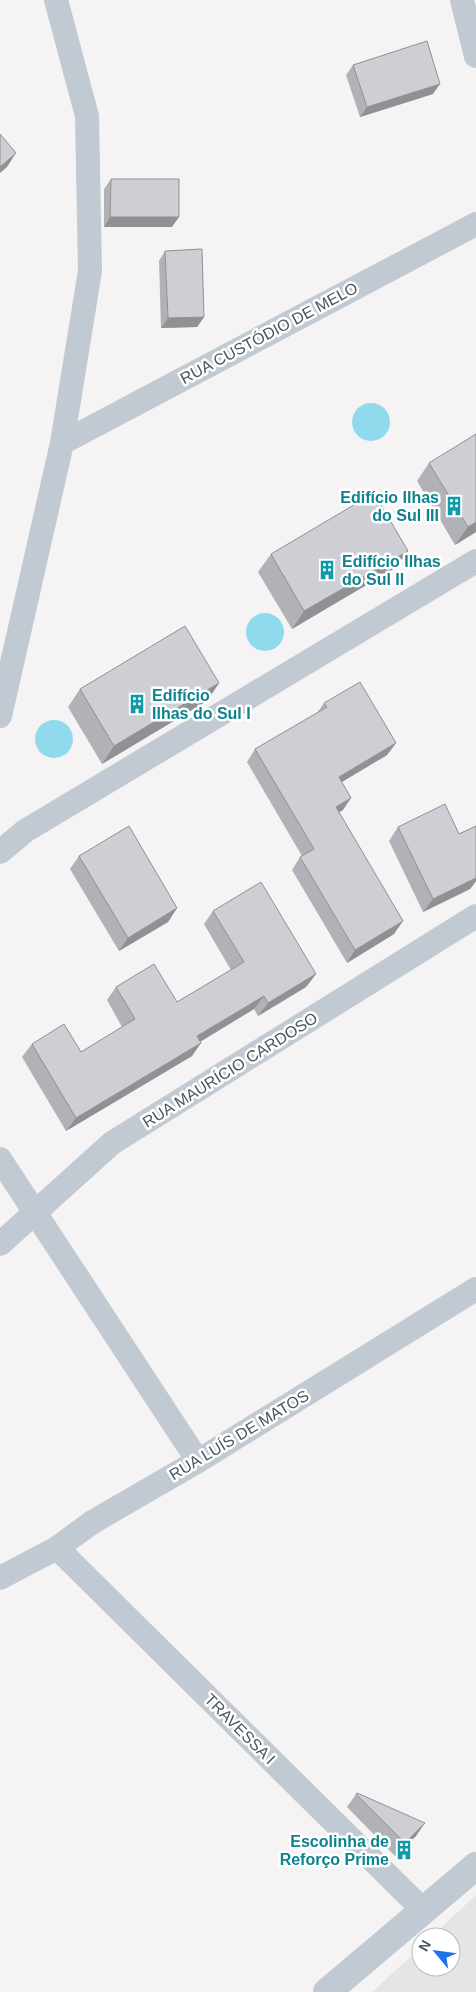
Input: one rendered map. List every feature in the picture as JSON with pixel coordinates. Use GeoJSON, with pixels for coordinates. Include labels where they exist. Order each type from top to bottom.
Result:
{"type":"FeatureCollection","features":[{"type":"Feature","properties":{"kind":"street"},"geometry":{"type":"LineString","coordinates":[[0,716],[62,443],[90,271],[86,116],[56,0]]}},
{"type":"Feature","properties":{"kind":"street"},"geometry":{"type":"LineString","coordinates":[[462,0],[476,56]]}},
{"type":"Feature","properties":{"kind":"street","name":"RUA CUSTÓDIO DE MELO"},"geometry":{"type":"LineString","coordinates":[[62,443],[476,224]]}},
{"type":"Feature","properties":{"kind":"street"},"geometry":{"type":"LineString","coordinates":[[0,852],[25,832],[476,561]]}},
{"type":"Feature","properties":{"kind":"street"},"geometry":{"type":"LineString","coordinates":[[0,832],[25,832]]}},
{"type":"Feature","properties":{"kind":"street","name":"RUA MAURÍCIO CARDOSO"},"geometry":{"type":"LineString","coordinates":[[0,1244],[112,1143],[476,916]]}},
{"type":"Feature","properties":{"kind":"street"},"geometry":{"type":"LineString","coordinates":[[0,1159],[34,1214],[198,1461]]}},
{"type":"Feature","properties":{"kind":"street","name":"RUA LUÍS DE MATOS"},"geometry":{"type":"LineString","coordinates":[[0,1578],[57,1548],[91,1523],[198,1461],[476,1289]]}},
{"type":"Feature","properties":{"kind":"street","name":"TRAVESSA I"},"geometry":{"type":"LineString","coordinates":[[57,1548],[423,1910]]}},
{"type":"Feature","properties":{"kind":"street"},"geometry":{"type":"LineString","coordinates":[[327,1992],[476,1866]]}},
{"type":"Feature","properties":{"kind":"shaded area"},"geometry":{"type":"Polygon","coordinates":[[[476,1895],[476,1992],[372,1992],[411,1956],[411,1977],[461,1977],[461,1927],[442,1927],[476,1895]]]}},
{"type":"Feature","properties":{"kind":"water"},"geometry":{"type":"Polygon","coordinates":[[[371,403],[384,409],[390,422],[384,435],[371,441],[358,435],[352,422],[358,409],[371,403]]]}},
{"type":"Feature","properties":{"kind":"water"},"geometry":{"type":"Polygon","coordinates":[[[265,613],[278,619],[284,632],[278,645],[265,651],[252,645],[246,632],[252,619],[265,613]]]}},
{"type":"Feature","properties":{"kind":"water"},"geometry":{"type":"Polygon","coordinates":[[[54,720],[67,726],[73,739],[67,752],[54,758],[41,752],[35,739],[41,726],[54,720]]]}},
{"type":"Feature","properties":{"kind":"building"},"geometry":{"type":"Polygon","coordinates":[[[427,41],[440,84],[367,107],[353,65],[427,41]]]}},
{"type":"Feature","properties":{"kind":"building"},"geometry":{"type":"Polygon","coordinates":[[[0,134],[16,153],[0,167],[0,134]]]}},
{"type":"Feature","properties":{"kind":"building"},"geometry":{"type":"Polygon","coordinates":[[[111,179],[179,179],[179,217],[110,217],[111,179]]]}},
{"type":"Feature","properties":{"kind":"building"},"geometry":{"type":"Polygon","coordinates":[[[202,249],[204,317],[168,318],[165,251],[202,249]]]}},
{"type":"Feature","properties":{"kind":"building"},"geometry":{"type":"Polygon","coordinates":[[[476,434],[476,522],[468,527],[429,463],[476,434]]]}},
{"type":"Feature","properties":{"kind":"building","name":"Edifício Ilhas do Sul II"},"geometry":{"type":"Polygon","coordinates":[[[374,493],[408,551],[304,611],[271,554],[374,493]]]}},
{"type":"Feature","properties":{"kind":"building","name":"Edifício Ilhas do Sul I"},"geometry":{"type":"Polygon","coordinates":[[[185,626],[219,683],[114,746],[80,689],[185,626]]]}},
{"type":"Feature","properties":{"kind":"building"},"geometry":{"type":"Polygon","coordinates":[[[360,682],[396,743],[339,777],[351,798],[336,807],[403,921],[355,950],[300,857],[314,849],[255,749],[327,707],[324,703],[360,682]]]}},
{"type":"Feature","properties":{"kind":"building"},"geometry":{"type":"Polygon","coordinates":[[[445,804],[459,834],[476,826],[476,878],[433,899],[398,827],[445,804]]]}},
{"type":"Feature","properties":{"kind":"building"},"geometry":{"type":"Polygon","coordinates":[[[129,826],[177,908],[128,938],[79,856],[129,826]]]}},
{"type":"Feature","properties":{"kind":"building"},"geometry":{"type":"Polygon","coordinates":[[[261,882],[316,974],[268,1003],[264,996],[197,1036],[201,1043],[76,1118],[32,1044],[64,1024],[81,1052],[135,1019],[116,987],[154,964],[177,1002],[244,962],[213,911],[261,882]]]}},
{"type":"Feature","properties":{"kind":"building"},"geometry":{"type":"Polygon","coordinates":[[[357,1793],[425,1823],[405,1843],[357,1793]]]}},
{"type":"Feature","properties":{"kind":"place","name":"Edifício Ilhas do Sul III"},"geometry":{"type":"Point","coordinates":[454,506]}},
{"type":"Feature","properties":{"kind":"place","name":"Edifício Ilhas do Sul II"},"geometry":{"type":"Point","coordinates":[327,570]}},
{"type":"Feature","properties":{"kind":"place","name":"Edifício Ilhas do Sul I"},"geometry":{"type":"Point","coordinates":[137,704]}},
{"type":"Feature","properties":{"kind":"place","name":"Escolinha de Reforço Prime"},"geometry":{"type":"Point","coordinates":[404,1850]}}]}
